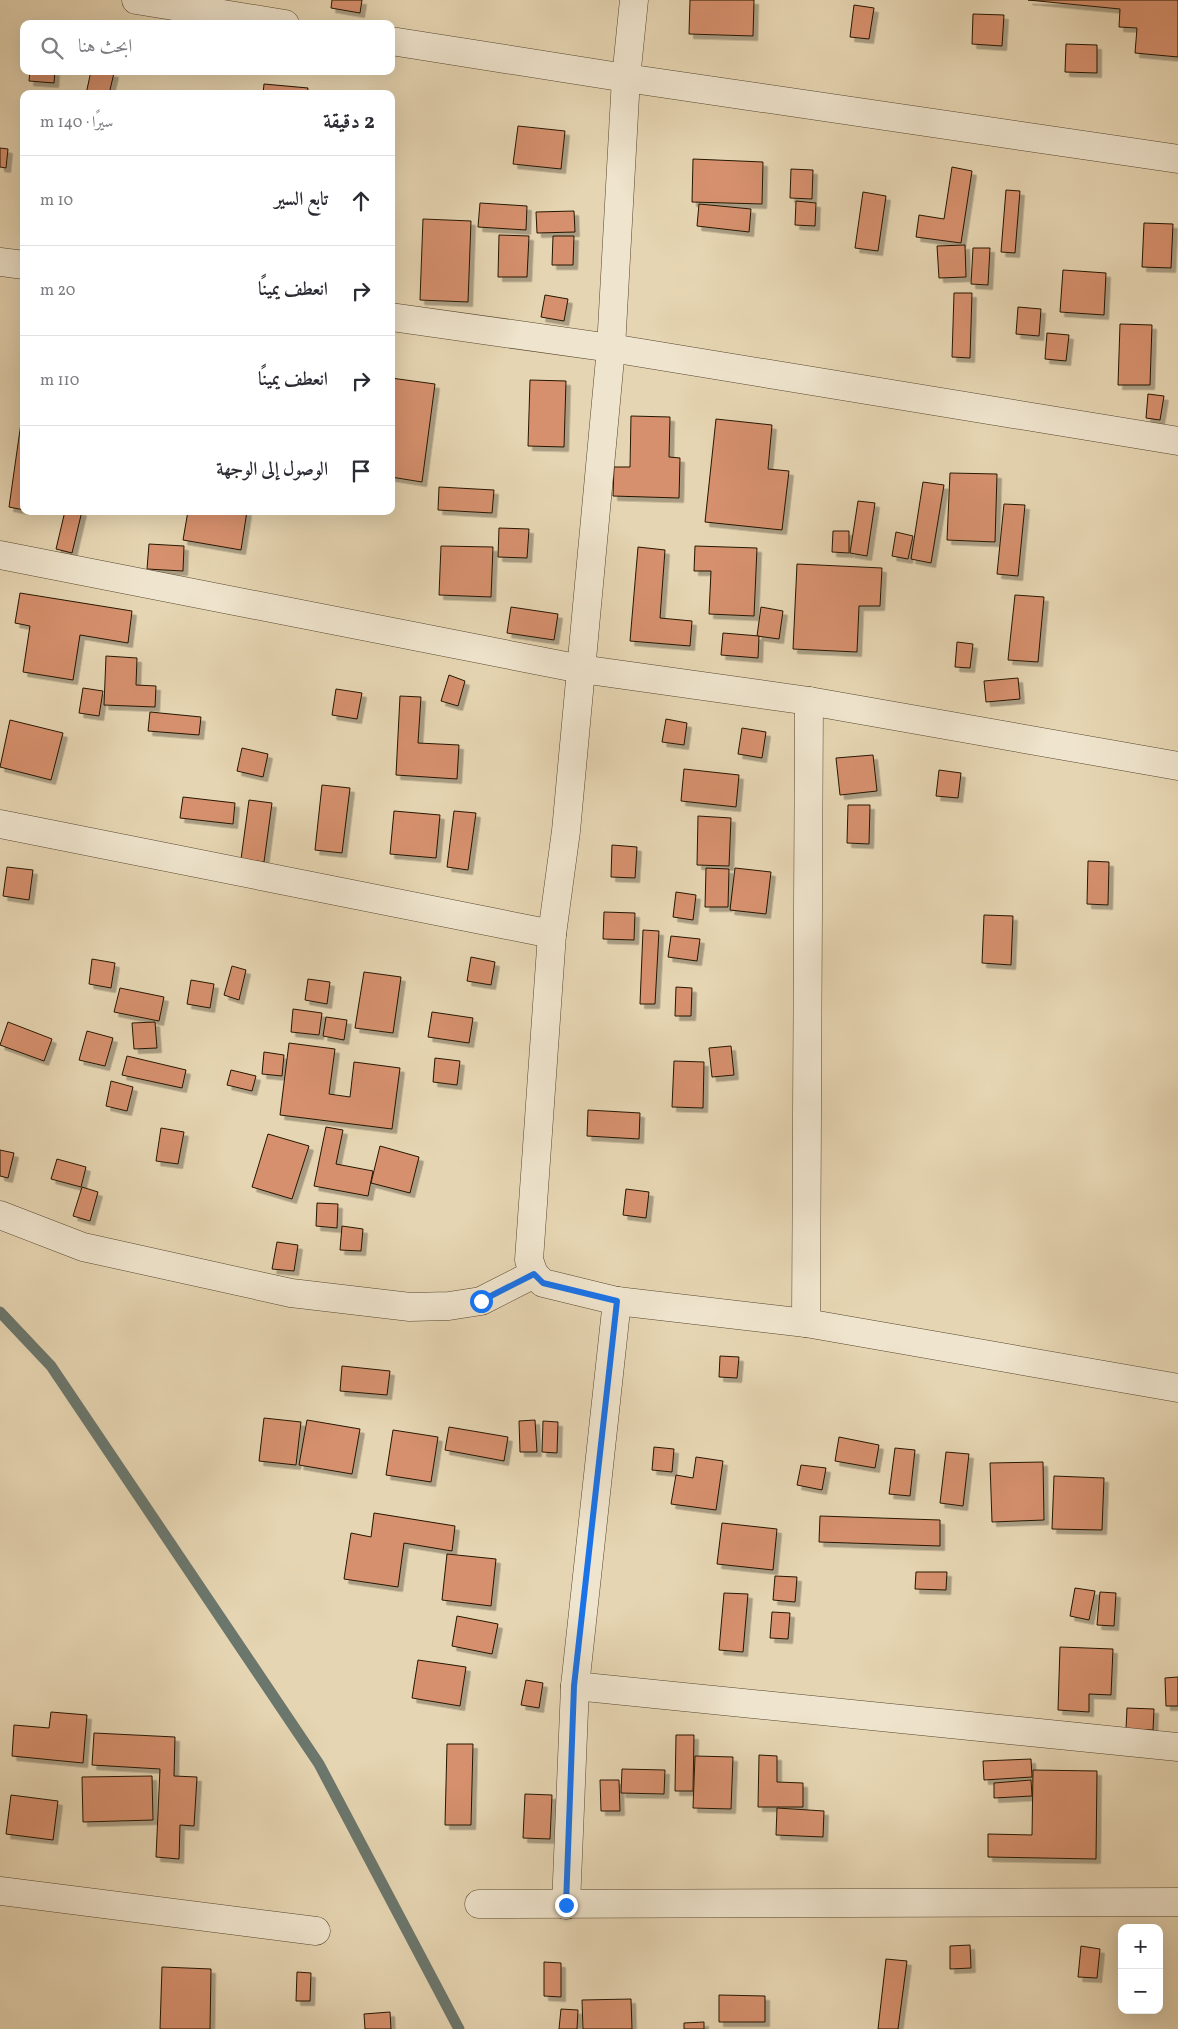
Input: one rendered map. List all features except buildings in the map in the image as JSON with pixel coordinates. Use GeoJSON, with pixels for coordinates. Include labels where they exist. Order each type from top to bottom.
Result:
{"type":"FeatureCollection","features":[{"type":"Feature","properties":{"kind":"street"},"geometry":{"type":"LineString","coordinates":[[136,0],[260,20]]}},
{"type":"Feature","properties":{"kind":"street"},"geometry":{"type":"LineString","coordinates":[[634,0],[626,78],[611,348],[566,831],[552,934],[529,1260],[534,1274],[543,1283],[617,1301],[806,1323],[1178,1388]]}},
{"type":"Feature","properties":{"kind":"street"},"geometry":{"type":"LineString","coordinates":[[395,42],[626,78],[1178,159]]}},
{"type":"Feature","properties":{"kind":"street"},"geometry":{"type":"LineString","coordinates":[[0,262],[20,264]]}},
{"type":"Feature","properties":{"kind":"street"},"geometry":{"type":"LineString","coordinates":[[395,318],[611,348],[1178,441]]}},
{"type":"Feature","properties":{"kind":"street"},"geometry":{"type":"LineString","coordinates":[[0,555],[581,669],[809,701],[1178,766]]}},
{"type":"Feature","properties":{"kind":"street"},"geometry":{"type":"LineString","coordinates":[[806,1323],[809,701]]}},
{"type":"Feature","properties":{"kind":"street"},"geometry":{"type":"LineString","coordinates":[[0,824],[552,934]]}},
{"type":"Feature","properties":{"kind":"street"},"geometry":{"type":"LineString","coordinates":[[0,1215],[83,1247],[291,1293],[410,1307],[449,1306],[481,1301],[534,1274]]}},
{"type":"Feature","properties":{"kind":"street"},"geometry":{"type":"LineString","coordinates":[[566,1905],[574,1686],[617,1301]]}},
{"type":"Feature","properties":{"kind":"street"},"geometry":{"type":"LineString","coordinates":[[574,1686],[1178,1747]]}},
{"type":"Feature","properties":{"kind":"street"},"geometry":{"type":"LineString","coordinates":[[0,1891],[316,1931]]}},
{"type":"Feature","properties":{"kind":"street"},"geometry":{"type":"LineString","coordinates":[[479,1904],[1178,1902]]}},
{"type":"Feature","properties":{"kind":"waterway"},"geometry":{"type":"LineString","coordinates":[[0,1312],[51,1366],[319,1764],[459,2029]]}},
{"type":"Feature","properties":{"kind":"route"},"geometry":{"type":"LineString","coordinates":[[481,1301],[534,1274],[543,1283],[558,1288],[617,1301],[574,1686],[566,1905]]}}]}
